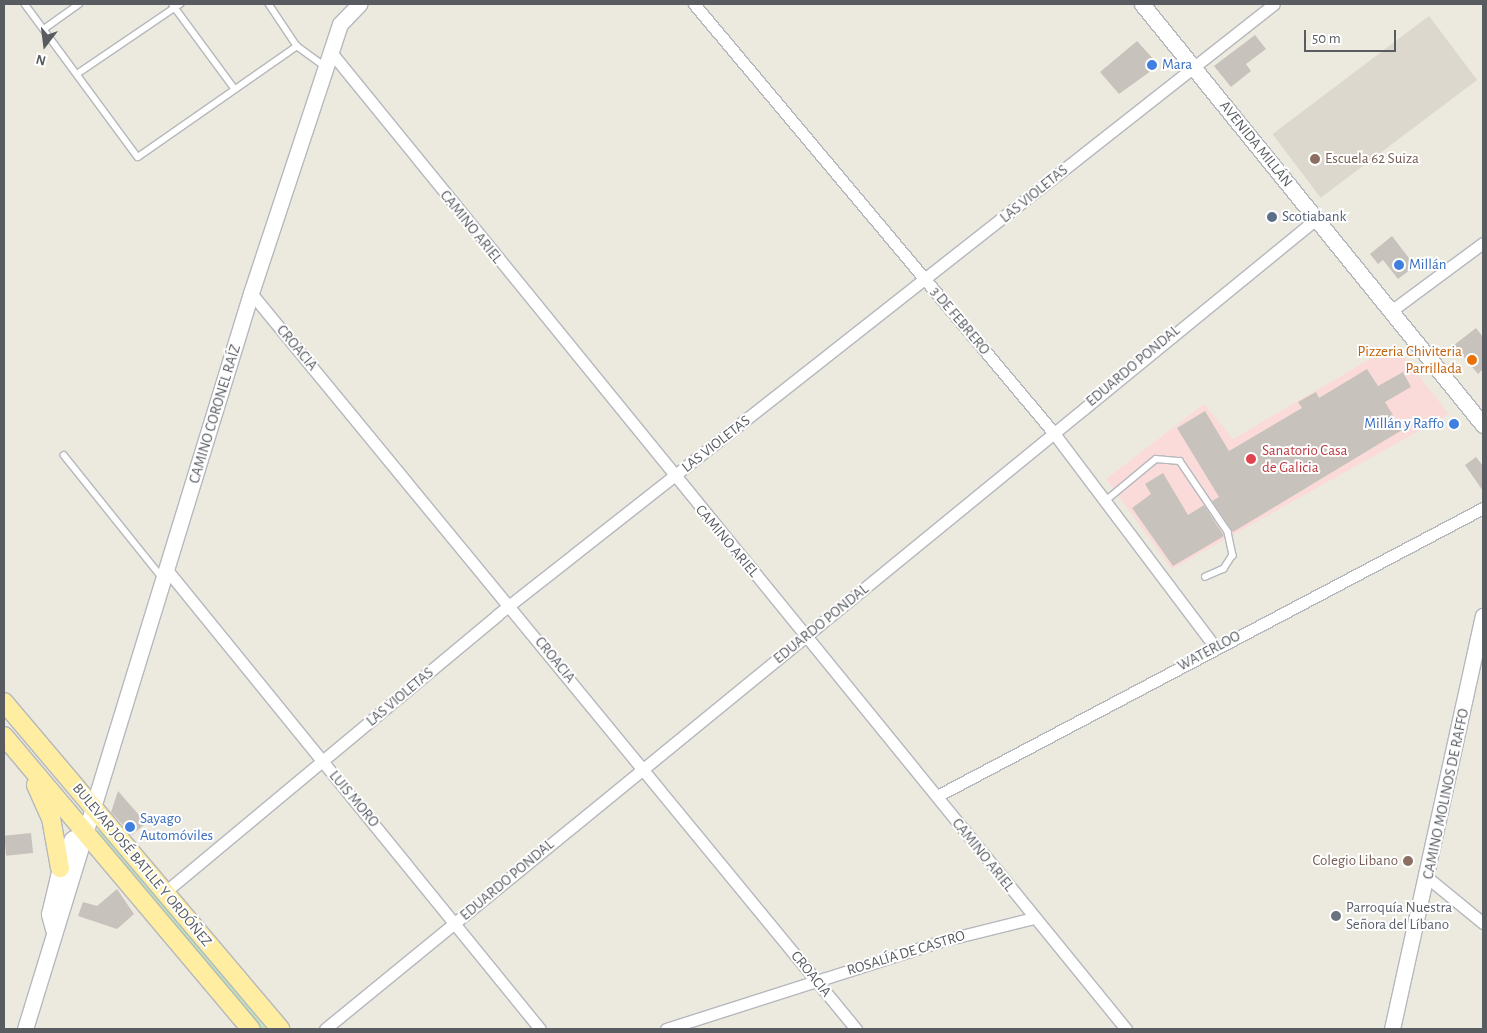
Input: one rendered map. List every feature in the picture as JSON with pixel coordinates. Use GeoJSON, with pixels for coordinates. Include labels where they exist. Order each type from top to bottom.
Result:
{"type":"FeatureCollection","features":[{"type":"Feature","properties":{"kind":"main road","name":"BULEVAR JOSÉ BATLLE Y ORDÓÑEZ"},"geometry":{"type":"LineString","coordinates":[[4,702],[280,1029]]}},
{"type":"Feature","properties":{"kind":"main road","name":"BULEVAR JOSÉ BATLLE Y ORDÓÑEZ"},"geometry":{"type":"LineString","coordinates":[[4,736],[251,1029]]}},
{"type":"Feature","properties":{"kind":"main road"},"geometry":{"type":"LineString","coordinates":[[32,770],[51,818],[60,868]]}},
{"type":"Feature","properties":{"kind":"street","name":"CAMINO CORONEL RAÍZ"},"geometry":{"type":"LineString","coordinates":[[25,1029],[53,929],[61,917],[251,293],[330,51],[340,24],[358,4]]}},
{"type":"Feature","properties":{"kind":"street","name":"3 DE FEBRERO"},"geometry":{"type":"LineString","coordinates":[[694,4],[1053,432],[1215,647]]}},
{"type":"Feature","properties":{"kind":"street","name":"AVENIDA MILLÁN"},"geometry":{"type":"LineString","coordinates":[[1142,4],[1483,425]]}},
{"type":"Feature","properties":{"kind":"street","name":"LAS VIOLETAS"},"geometry":{"type":"LineString","coordinates":[[165,892],[510,605],[926,280],[1274,4]]}},
{"type":"Feature","properties":{"kind":"street","name":"CAMINO ARIEL"},"geometry":{"type":"LineString","coordinates":[[330,51],[674,477],[1126,1029]]}},
{"type":"Feature","properties":{"kind":"street","name":"EDUARDO PONDAL"},"geometry":{"type":"LineString","coordinates":[[325,1029],[1053,432],[1316,219]]}},
{"type":"Feature","properties":{"kind":"street"},"geometry":{"type":"LineString","coordinates":[[1391,311],[1483,243]]}},
{"type":"Feature","properties":{"kind":"street","name":"CROACIA"},"geometry":{"type":"LineString","coordinates":[[251,293],[510,605],[856,1029]]}},
{"type":"Feature","properties":{"kind":"street","name":"WATERLOO"},"geometry":{"type":"LineString","coordinates":[[937,796],[1215,647],[1483,508]]}},
{"type":"Feature","properties":{"kind":"street","name":"LUIS MORO"},"geometry":{"type":"LineString","coordinates":[[166,575],[456,923],[540,1029]]}},
{"type":"Feature","properties":{"kind":"street","name":"CAMINO MOLINOS DE RAFFO"},"geometry":{"type":"LineString","coordinates":[[1392,1029],[1428,878],[1483,616]]}},
{"type":"Feature","properties":{"kind":"street","name":"CAMINO CORONEL RAÍZ"},"geometry":{"type":"LineString","coordinates":[[53,929],[50,914],[60,868],[72,839],[86,831]]}},
{"type":"Feature","properties":{"kind":"street"},"geometry":{"type":"LineString","coordinates":[[1428,878],[1483,923]]}},
{"type":"Feature","properties":{"kind":"street","name":"ROSALÍA DE CASTRO"},"geometry":{"type":"LineString","coordinates":[[666,1029],[816,981],[1034,918]]}},
{"type":"Feature","properties":{"kind":"lane"},"geometry":{"type":"LineString","coordinates":[[25,4],[138,156],[297,46]]}},
{"type":"Feature","properties":{"kind":"lane"},"geometry":{"type":"LineString","coordinates":[[44,29],[79,4]]}},
{"type":"Feature","properties":{"kind":"lane"},"geometry":{"type":"LineString","coordinates":[[269,4],[297,46],[325,67]]}},
{"type":"Feature","properties":{"kind":"lane"},"geometry":{"type":"LineString","coordinates":[[77,74],[175,5],[235,89]]}},
{"type":"Feature","properties":{"kind":"lane"},"geometry":{"type":"LineString","coordinates":[[64,455],[166,575]]}},
{"type":"Feature","properties":{"kind":"lane"},"geometry":{"type":"LineString","coordinates":[[1104,502],[1156,459],[1180,461],[1228,532],[1233,555],[1224,569],[1206,578]]}},
{"type":"Feature","properties":{"kind":"shaded area"},"geometry":{"type":"Polygon","coordinates":[[[1429,16],[1477,80],[1321,198],[1272,134],[1429,16]]]}},
{"type":"Feature","properties":{"kind":"shaded area","name":"Sanatorio Casa de Galicia"},"geometry":{"type":"Polygon","coordinates":[[[1394,345],[1449,414],[1172,569],[1106,479],[1204,404],[1233,439],[1394,345]]]}},
{"type":"Feature","properties":{"kind":"green space"},"geometry":{"type":"Polygon","coordinates":[[[99,830],[157,896],[266,1029],[260,1029],[96,833],[99,830]]]}},
{"type":"Feature","properties":{"kind":"building"},"geometry":{"type":"Polygon","coordinates":[[[1255,35],[1266,49],[1246,64],[1251,71],[1231,87],[1214,66],[1255,35]]]}},
{"type":"Feature","properties":{"kind":"building"},"geometry":{"type":"Polygon","coordinates":[[[1137,41],[1156,62],[1155,68],[1119,94],[1100,72],[1137,41]]]}},
{"type":"Feature","properties":{"kind":"building"},"geometry":{"type":"Polygon","coordinates":[[[1392,236],[1415,266],[1398,279],[1383,260],[1378,264],[1370,254],[1392,236]]]}},
{"type":"Feature","properties":{"kind":"building"},"geometry":{"type":"Polygon","coordinates":[[[1476,328],[1483,337],[1483,369],[1478,374],[1454,345],[1476,328]]]}},
{"type":"Feature","properties":{"kind":"building"},"geometry":{"type":"Polygon","coordinates":[[[1367,369],[1378,386],[1403,372],[1411,387],[1385,402],[1402,430],[1233,532],[1212,501],[1219,497],[1177,428],[1205,411],[1229,451],[1302,408],[1298,402],[1316,392],[1319,398],[1367,369]]]}},
{"type":"Feature","properties":{"kind":"building"},"geometry":{"type":"Polygon","coordinates":[[[1476,457],[1483,466],[1483,491],[1465,465],[1476,457]]]}},
{"type":"Feature","properties":{"kind":"building"},"geometry":{"type":"Polygon","coordinates":[[[1163,473],[1188,515],[1204,505],[1224,536],[1173,566],[1132,508],[1151,494],[1145,484],[1163,473]]]}},
{"type":"Feature","properties":{"kind":"building"},"geometry":{"type":"Polygon","coordinates":[[[118,791],[146,823],[132,835],[111,812],[118,791]]]}},
{"type":"Feature","properties":{"kind":"building"},"geometry":{"type":"Polygon","coordinates":[[[31,833],[33,853],[6,856],[4,836],[31,833]]]}},
{"type":"Feature","properties":{"kind":"building"},"geometry":{"type":"Polygon","coordinates":[[[117,889],[134,914],[117,929],[78,916],[83,902],[97,906],[117,889]]]}},
{"type":"Feature","properties":{"kind":"place","name":"Mara"},"geometry":{"type":"Point","coordinates":[1152,65]}},
{"type":"Feature","properties":{"kind":"place","name":"Escuela 62 Suiza"},"geometry":{"type":"Point","coordinates":[1315,159]}},
{"type":"Feature","properties":{"kind":"place","name":"Scotiabank"},"geometry":{"type":"Point","coordinates":[1272,217]}},
{"type":"Feature","properties":{"kind":"place","name":"Millán"},"geometry":{"type":"Point","coordinates":[1399,265]}},
{"type":"Feature","properties":{"kind":"place","name":"Pizzeria Chiviteria Parrillada"},"geometry":{"type":"Point","coordinates":[1472,360]}},
{"type":"Feature","properties":{"kind":"place","name":"Millán y Raffo"},"geometry":{"type":"Point","coordinates":[1454,424]}},
{"type":"Feature","properties":{"kind":"place","name":"Sanatorio Casa de Galicia"},"geometry":{"type":"Point","coordinates":[1251,459]}},
{"type":"Feature","properties":{"kind":"place","name":"Sayago Automóviles"},"geometry":{"type":"Point","coordinates":[130,827]}},
{"type":"Feature","properties":{"kind":"place","name":"Colegio Libano"},"geometry":{"type":"Point","coordinates":[1408,861]}},
{"type":"Feature","properties":{"kind":"place","name":"Parroquía Nuestra Señora del Líbano"},"geometry":{"type":"Point","coordinates":[1336,916]}}]}
